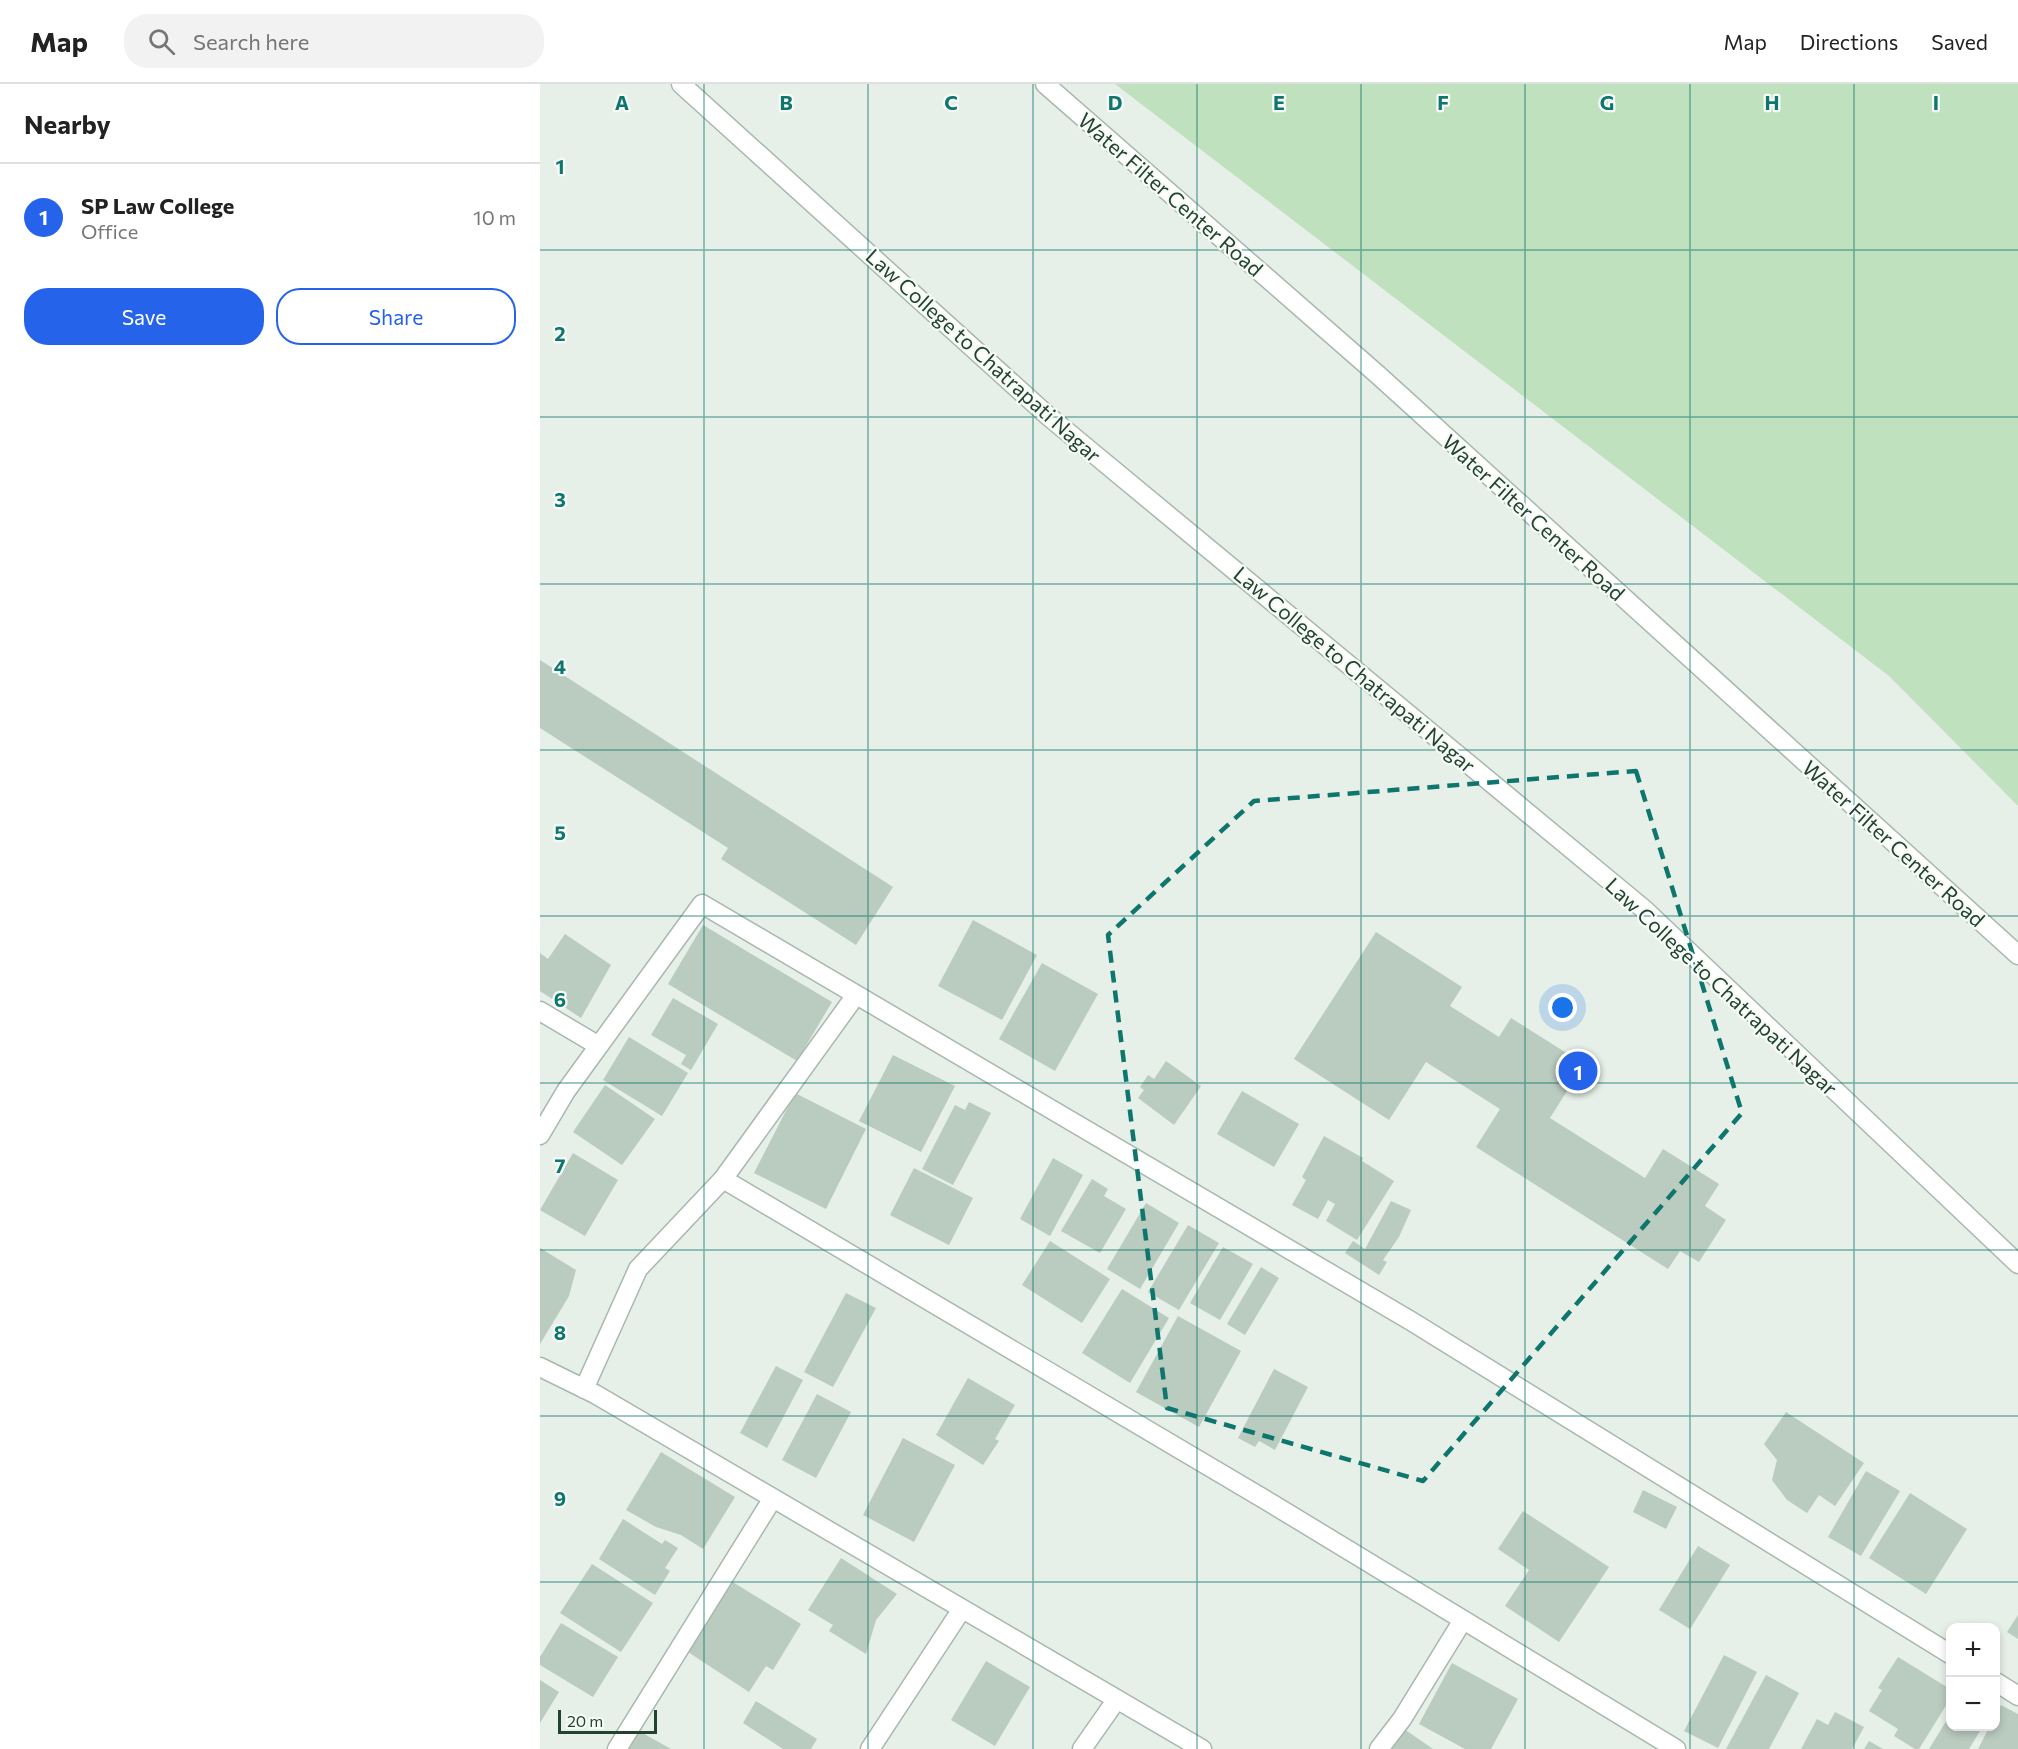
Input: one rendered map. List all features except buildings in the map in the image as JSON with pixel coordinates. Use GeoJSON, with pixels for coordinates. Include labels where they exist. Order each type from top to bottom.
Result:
{"type":"FeatureCollection","features":[{"type":"Feature","properties":{"kind":"street","name":"Law College to Chatrapati Nagar"},"geometry":{"type":"LineString","coordinates":[[681,84],[1047,415],[1645,910],[2018,1264]]}},
{"type":"Feature","properties":{"kind":"street","name":"Water Filter Center Road"},"geometry":{"type":"LineString","coordinates":[[1045,84],[1377,374],[2018,955]]}},
{"type":"Feature","properties":{"kind":"street"},"geometry":{"type":"LineString","coordinates":[[540,1136],[566,1091],[702,904],[1412,1321],[1946,1652]]}},
{"type":"Feature","properties":{"kind":"street"},"geometry":{"type":"LineString","coordinates":[[584,1389],[638,1269],[723,1179],[856,994]]}},
{"type":"Feature","properties":{"kind":"street"},"geometry":{"type":"LineString","coordinates":[[540,1011],[599,1046]]}},
{"type":"Feature","properties":{"kind":"street"},"geometry":{"type":"LineString","coordinates":[[723,1179],[1269,1502],[1676,1749]]}},
{"type":"Feature","properties":{"kind":"street"},"geometry":{"type":"LineString","coordinates":[[540,1367],[584,1389],[773,1498],[1202,1749]]}},
{"type":"Feature","properties":{"kind":"street"},"geometry":{"type":"LineString","coordinates":[[617,1749],[773,1498]]}},
{"type":"Feature","properties":{"kind":"street"},"geometry":{"type":"LineString","coordinates":[[870,1749],[962,1609]]}},
{"type":"Feature","properties":{"kind":"street"},"geometry":{"type":"LineString","coordinates":[[1379,1749],[1397,1727],[1463,1620]]}},
{"type":"Feature","properties":{"kind":"street"},"geometry":{"type":"LineString","coordinates":[[2000,1685],[2018,1695]]}},
{"type":"Feature","properties":{"kind":"street"},"geometry":{"type":"LineString","coordinates":[[1082,1749],[1117,1699]]}},
{"type":"Feature","properties":{"kind":"highlighted area"},"geometry":{"type":"Polygon","coordinates":[[[1636,771],[1742,1113],[1423,1481],[1167,1408],[1108,935],[1254,801],[1636,771]]]}},
{"type":"Feature","properties":{"kind":"green space"},"geometry":{"type":"Polygon","coordinates":[[[1115,84],[2018,84],[2018,806],[1889,676],[1115,84]]]}},
{"type":"Feature","properties":{"kind":"place","name":"SP Law College"},"geometry":{"type":"Point","coordinates":[1578,1071]}}]}
